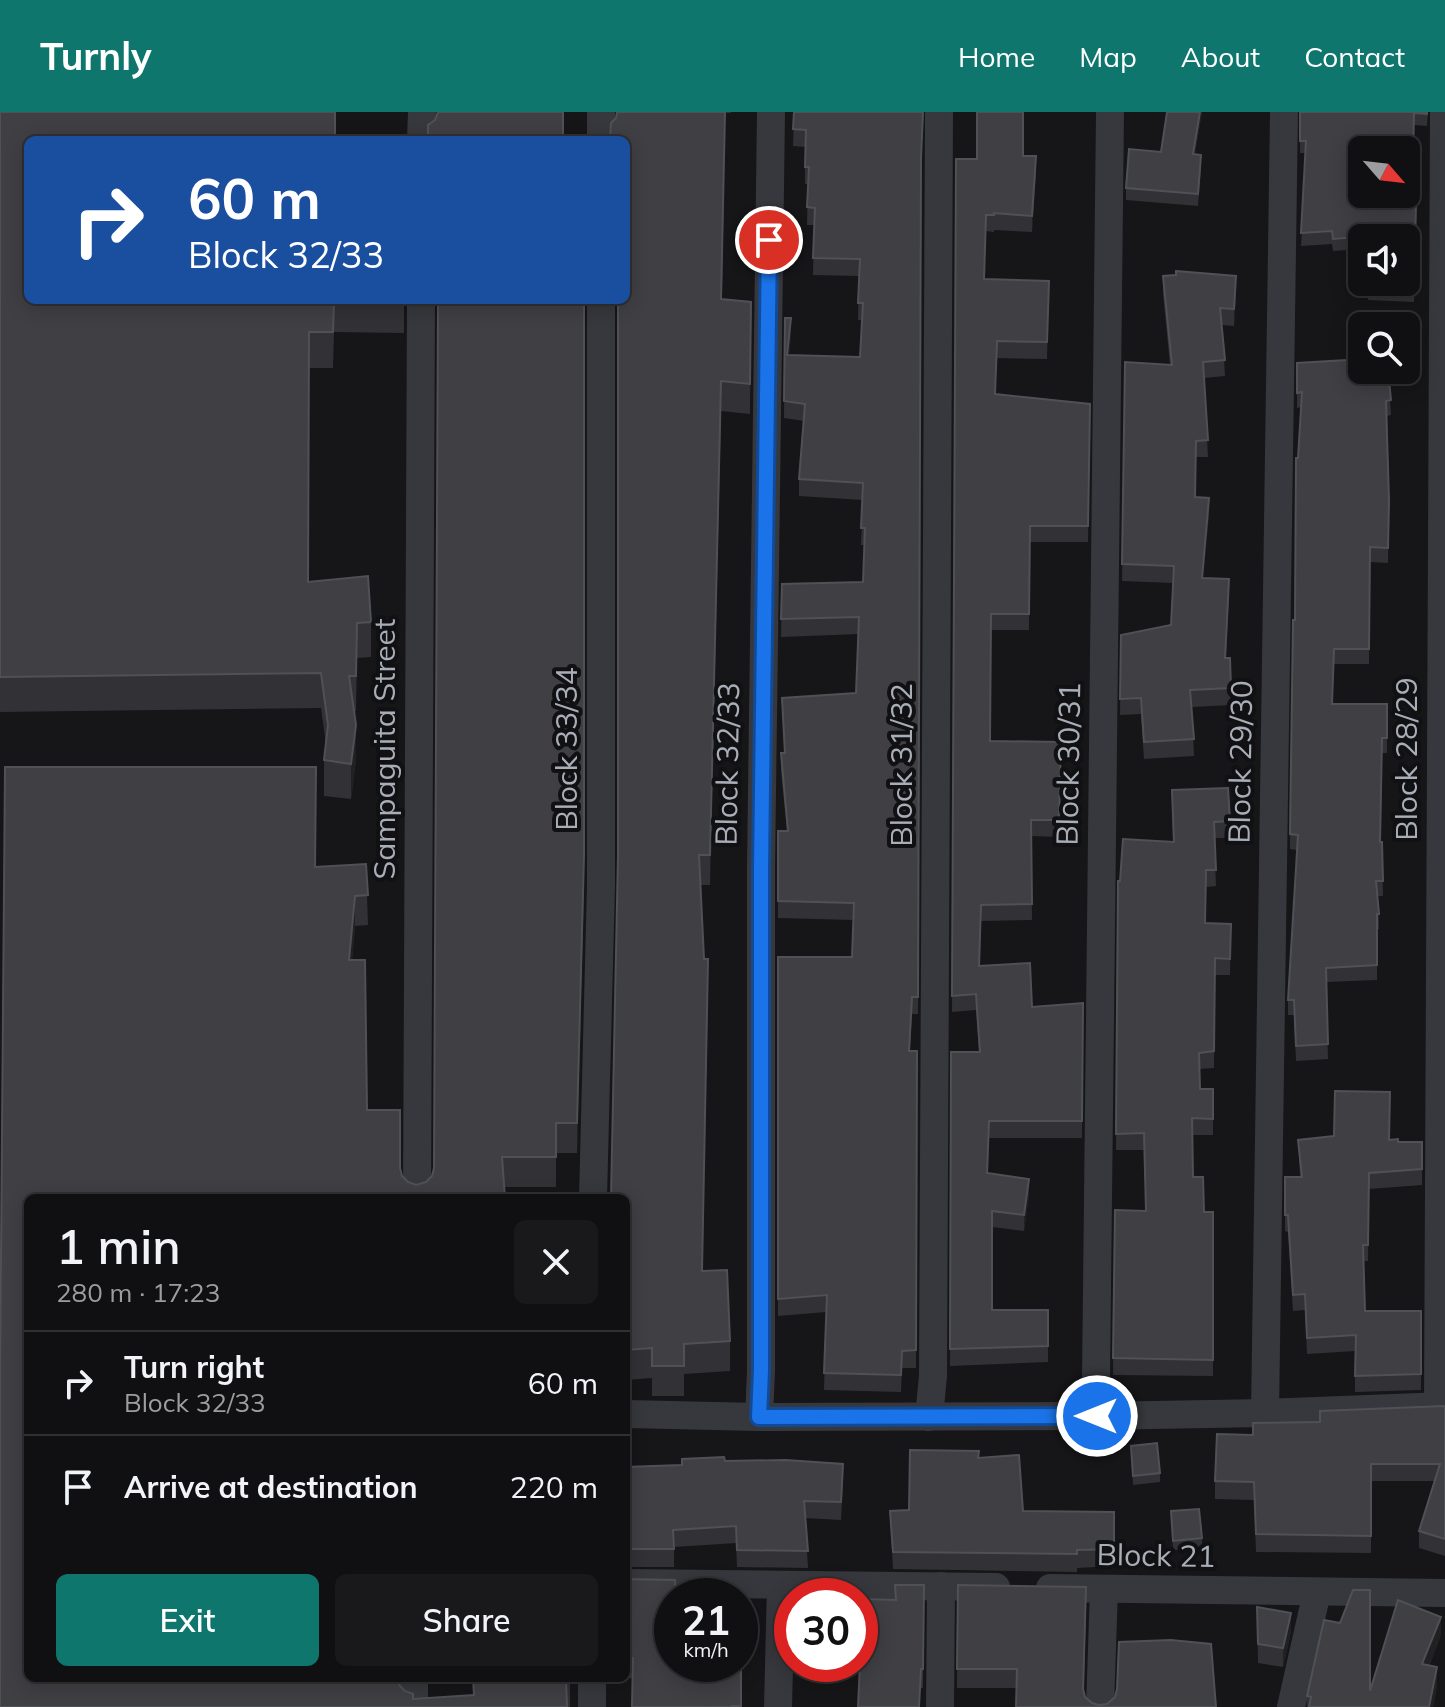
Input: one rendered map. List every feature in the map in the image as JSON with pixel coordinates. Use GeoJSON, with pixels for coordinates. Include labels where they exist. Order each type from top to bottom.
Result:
{"type":"FeatureCollection","features":[{"type":"Feature","properties":{"kind":"street"},"geometry":{"type":"LineString","coordinates":[[421,136],[422,112]]}},
{"type":"Feature","properties":{"kind":"street"},"geometry":{"type":"LineString","coordinates":[[601,112],[601,136]]}},
{"type":"Feature","properties":{"kind":"street","name":"Block 32/33"},"geometry":{"type":"LineString","coordinates":[[759,1417],[761,867],[771,112]]}},
{"type":"Feature","properties":{"kind":"street","name":"Block 31/32"},"geometry":{"type":"LineString","coordinates":[[929,1417],[933,1376],[939,112]]}},
{"type":"Feature","properties":{"kind":"street","name":"Block 30/31"},"geometry":{"type":"LineString","coordinates":[[1097,1416],[1110,112]]}},
{"type":"Feature","properties":{"kind":"street","name":"Block 29/30"},"geometry":{"type":"LineString","coordinates":[[1265,1413],[1284,112]]}},
{"type":"Feature","properties":{"kind":"street","name":"Block 28/29"},"geometry":{"type":"LineString","coordinates":[[1441,1406],[1444,112]]}},
{"type":"Feature","properties":{"kind":"street","name":"Sampaguita Street"},"geometry":{"type":"LineString","coordinates":[[417,1194],[421,304]]}},
{"type":"Feature","properties":{"kind":"street","name":"Block 33/34"},"geometry":{"type":"LineString","coordinates":[[593,1194],[601,885],[601,304]]}},
{"type":"Feature","properties":{"kind":"street"},"geometry":{"type":"LineString","coordinates":[[630,1414],[1097,1416],[1441,1406]]}},
{"type":"Feature","properties":{"kind":"street","name":"Block 21"},"geometry":{"type":"LineString","coordinates":[[630,1583],[774,1585]]}},
{"type":"Feature","properties":{"kind":"street","name":"Block 21"},"geometry":{"type":"LineString","coordinates":[[878,1586],[1445,1593]]}},
{"type":"Feature","properties":{"kind":"street"},"geometry":{"type":"LineString","coordinates":[[940,1707],[941,1586]]}},
{"type":"Feature","properties":{"kind":"street"},"geometry":{"type":"LineString","coordinates":[[1100,1707],[1104,1589]]}},
{"type":"Feature","properties":{"kind":"street"},"geometry":{"type":"LineString","coordinates":[[1291,1707],[1317,1592]]}},
{"type":"Feature","properties":{"kind":"street"},"geometry":{"type":"LineString","coordinates":[[414,1682],[414,1707]]}},
{"type":"Feature","properties":{"kind":"street"},"geometry":{"type":"LineString","coordinates":[[592,1682],[592,1707]]}},
{"type":"Feature","properties":{"kind":"street"},"geometry":{"type":"LineString","coordinates":[[778,1707],[779,1682]]}},
{"type":"Feature","properties":{"kind":"building"},"geometry":{"type":"Polygon","coordinates":[[[0,112],[335,112],[335,136],[24,136],[24,304],[334,304],[333,332],[309,332],[308,582],[368,576],[371,622],[357,623],[356,676],[349,676],[356,725],[351,764],[324,760],[328,725],[321,673],[0,677],[0,112]]]}},
{"type":"Feature","properties":{"kind":"building"},"geometry":{"type":"Polygon","coordinates":[[[438,112],[563,112],[563,136],[428,136],[428,125],[435,120],[438,112]]]}},
{"type":"Feature","properties":{"kind":"building"},"geometry":{"type":"Polygon","coordinates":[[[617,112],[725,112],[721,299],[751,302],[750,384],[721,381],[710,855],[699,855],[704,959],[708,959],[702,1271],[727,1270],[730,1341],[684,1344],[684,1366],[652,1366],[652,1348],[630,1350],[630,1194],[611,1194],[618,855],[618,304],[630,304],[630,136],[610,136],[611,123],[617,112]]]}},
{"type":"Feature","properties":{"kind":"building"},"geometry":{"type":"Polygon","coordinates":[[[794,112],[923,112],[918,997],[912,997],[909,1051],[917,1051],[916,1350],[902,1351],[901,1375],[824,1373],[827,1295],[778,1299],[778,957],[852,957],[854,903],[778,901],[778,831],[788,831],[781,753],[785,753],[782,698],[856,693],[859,617],[781,619],[782,584],[863,582],[865,528],[861,528],[863,483],[799,479],[805,404],[784,401],[785,318],[791,318],[787,355],[860,357],[863,303],[858,303],[860,259],[813,258],[815,208],[807,207],[809,167],[805,167],[806,130],[793,129],[794,112]]]}},
{"type":"Feature","properties":{"kind":"building"},"geometry":{"type":"Polygon","coordinates":[[[977,112],[1023,112],[1023,156],[1036,156],[1032,216],[986,215],[984,279],[1049,281],[1047,342],[997,341],[995,394],[1090,404],[1088,526],[1030,526],[1029,614],[991,614],[990,741],[1061,742],[1059,820],[1031,820],[1032,904],[981,905],[979,966],[1030,963],[1032,1007],[1083,1003],[1082,1121],[989,1121],[987,1173],[1029,1179],[1024,1215],[992,1211],[992,1310],[1048,1310],[1048,1346],[950,1349],[951,1052],[980,1052],[976,994],[952,996],[956,159],[977,159],[977,112]]]}},
{"type":"Feature","properties":{"kind":"building"},"geometry":{"type":"Polygon","coordinates":[[[1167,112],[1200,112],[1193,154],[1201,155],[1198,194],[1126,188],[1129,149],[1161,152],[1167,112]]]}},
{"type":"Feature","properties":{"kind":"building"},"geometry":{"type":"Polygon","coordinates":[[[1300,112],[1427,112],[1414,113],[1413,136],[1348,136],[1348,208],[1416,208],[1416,224],[1348,224],[1348,238],[1333,239],[1332,231],[1301,233],[1306,141],[1300,141],[1300,112]]]}},
{"type":"Feature","properties":{"kind":"building"},"geometry":{"type":"Polygon","coordinates":[[[1176,271],[1236,276],[1234,309],[1220,308],[1225,360],[1203,362],[1208,440],[1196,441],[1195,497],[1209,498],[1202,578],[1229,579],[1225,658],[1230,658],[1231,688],[1190,690],[1194,739],[1144,742],[1141,698],[1120,699],[1121,635],[1171,625],[1174,566],[1122,564],[1125,362],[1172,365],[1163,276],[1176,275],[1176,271]]]}},
{"type":"Feature","properties":{"kind":"building"},"geometry":{"type":"Polygon","coordinates":[[[438,304],[584,304],[584,855],[577,1123],[556,1123],[556,1157],[502,1157],[505,1194],[24,1194],[24,1682],[398,1682],[405,1691],[413,1694],[413,1699],[474,1695],[473,1682],[566,1682],[567,1707],[0,1707],[5,767],[316,767],[315,867],[366,864],[368,895],[355,896],[349,960],[365,960],[367,1110],[400,1110],[400,1168],[408,1182],[416,1185],[426,1182],[434,1168],[438,304]]]}},
{"type":"Feature","properties":{"kind":"building"},"geometry":{"type":"Polygon","coordinates":[[[1348,328],[1348,384],[1389,384],[1391,400],[1386,401],[1388,548],[1370,547],[1369,649],[1334,649],[1332,704],[1387,704],[1387,738],[1382,738],[1380,842],[1383,881],[1376,881],[1379,914],[1377,965],[1326,968],[1328,1044],[1296,1046],[1294,1000],[1288,1000],[1298,835],[1290,834],[1296,458],[1302,392],[1297,393],[1297,363],[1347,360],[1348,328]]]}},
{"type":"Feature","properties":{"kind":"building"},"geometry":{"type":"Polygon","coordinates":[[[1228,788],[1230,821],[1214,822],[1216,870],[1206,870],[1205,923],[1231,924],[1230,959],[1215,958],[1214,1051],[1199,1053],[1200,1089],[1213,1089],[1213,1119],[1192,1118],[1193,1177],[1203,1177],[1204,1212],[1213,1212],[1213,1360],[1113,1358],[1115,1210],[1146,1211],[1144,1133],[1116,1134],[1118,881],[1123,839],[1174,842],[1172,790],[1228,788]]]}},
{"type":"Feature","properties":{"kind":"building"},"geometry":{"type":"Polygon","coordinates":[[[1335,1091],[1390,1092],[1389,1140],[1422,1142],[1422,1169],[1369,1173],[1368,1245],[1363,1245],[1365,1311],[1421,1311],[1421,1374],[1355,1376],[1356,1335],[1307,1338],[1305,1294],[1293,1295],[1288,1215],[1285,1215],[1285,1177],[1302,1177],[1298,1140],[1334,1136],[1335,1091]]]}},
{"type":"Feature","properties":{"kind":"building"},"geometry":{"type":"Polygon","coordinates":[[[1445,1406],[1445,1539],[1419,1531],[1440,1464],[1371,1464],[1371,1536],[1256,1534],[1254,1482],[1215,1481],[1217,1434],[1253,1435],[1253,1423],[1320,1422],[1320,1411],[1445,1406]]]}},
{"type":"Feature","properties":{"kind":"building"},"geometry":{"type":"Polygon","coordinates":[[[1157,1443],[1160,1473],[1133,1476],[1131,1446],[1157,1443]]]}},
{"type":"Feature","properties":{"kind":"building"},"geometry":{"type":"Polygon","coordinates":[[[910,1450],[979,1451],[978,1458],[1019,1455],[1023,1511],[1114,1512],[1114,1549],[1077,1550],[1077,1554],[893,1552],[890,1511],[909,1510],[910,1450]]]}},
{"type":"Feature","properties":{"kind":"building"},"geometry":{"type":"Polygon","coordinates":[[[724,1457],[725,1461],[786,1460],[843,1464],[841,1502],[804,1501],[808,1551],[737,1550],[736,1526],[673,1530],[674,1549],[630,1549],[630,1467],[682,1465],[682,1459],[724,1457]]]}},
{"type":"Feature","properties":{"kind":"building"},"geometry":{"type":"Polygon","coordinates":[[[1199,1509],[1202,1538],[1173,1541],[1171,1511],[1199,1509]]]}},
{"type":"Feature","properties":{"kind":"building"},"geometry":{"type":"Polygon","coordinates":[[[630,1579],[654,1580],[654,1682],[741,1682],[741,1706],[632,1707],[630,1579]]]}},
{"type":"Feature","properties":{"kind":"building"},"geometry":{"type":"Polygon","coordinates":[[[895,1585],[924,1585],[923,1669],[919,1707],[858,1707],[859,1682],[878,1682],[878,1599],[896,1600],[895,1585]]]}},
{"type":"Feature","properties":{"kind":"building"},"geometry":{"type":"Polygon","coordinates":[[[958,1585],[1086,1587],[1083,1689],[1085,1697],[1099,1705],[1107,1704],[1115,1697],[1119,1642],[1171,1640],[1211,1644],[1216,1707],[1016,1707],[1017,1669],[957,1669],[958,1585]]]}},
{"type":"Feature","properties":{"kind":"building"},"geometry":{"type":"Polygon","coordinates":[[[1353,1590],[1370,1590],[1370,1691],[1398,1600],[1441,1617],[1422,1664],[1437,1667],[1429,1707],[1309,1707],[1311,1697],[1307,1696],[1324,1620],[1340,1623],[1353,1590]]]}},
{"type":"Feature","properties":{"kind":"building"},"geometry":{"type":"Polygon","coordinates":[[[1257,1607],[1291,1613],[1283,1648],[1258,1644],[1257,1607]]]}},
{"type":"Feature","properties":{"kind":"route"},"geometry":{"type":"LineString","coordinates":[[769,240],[761,867],[759,1417],[1097,1416]]}}]}
